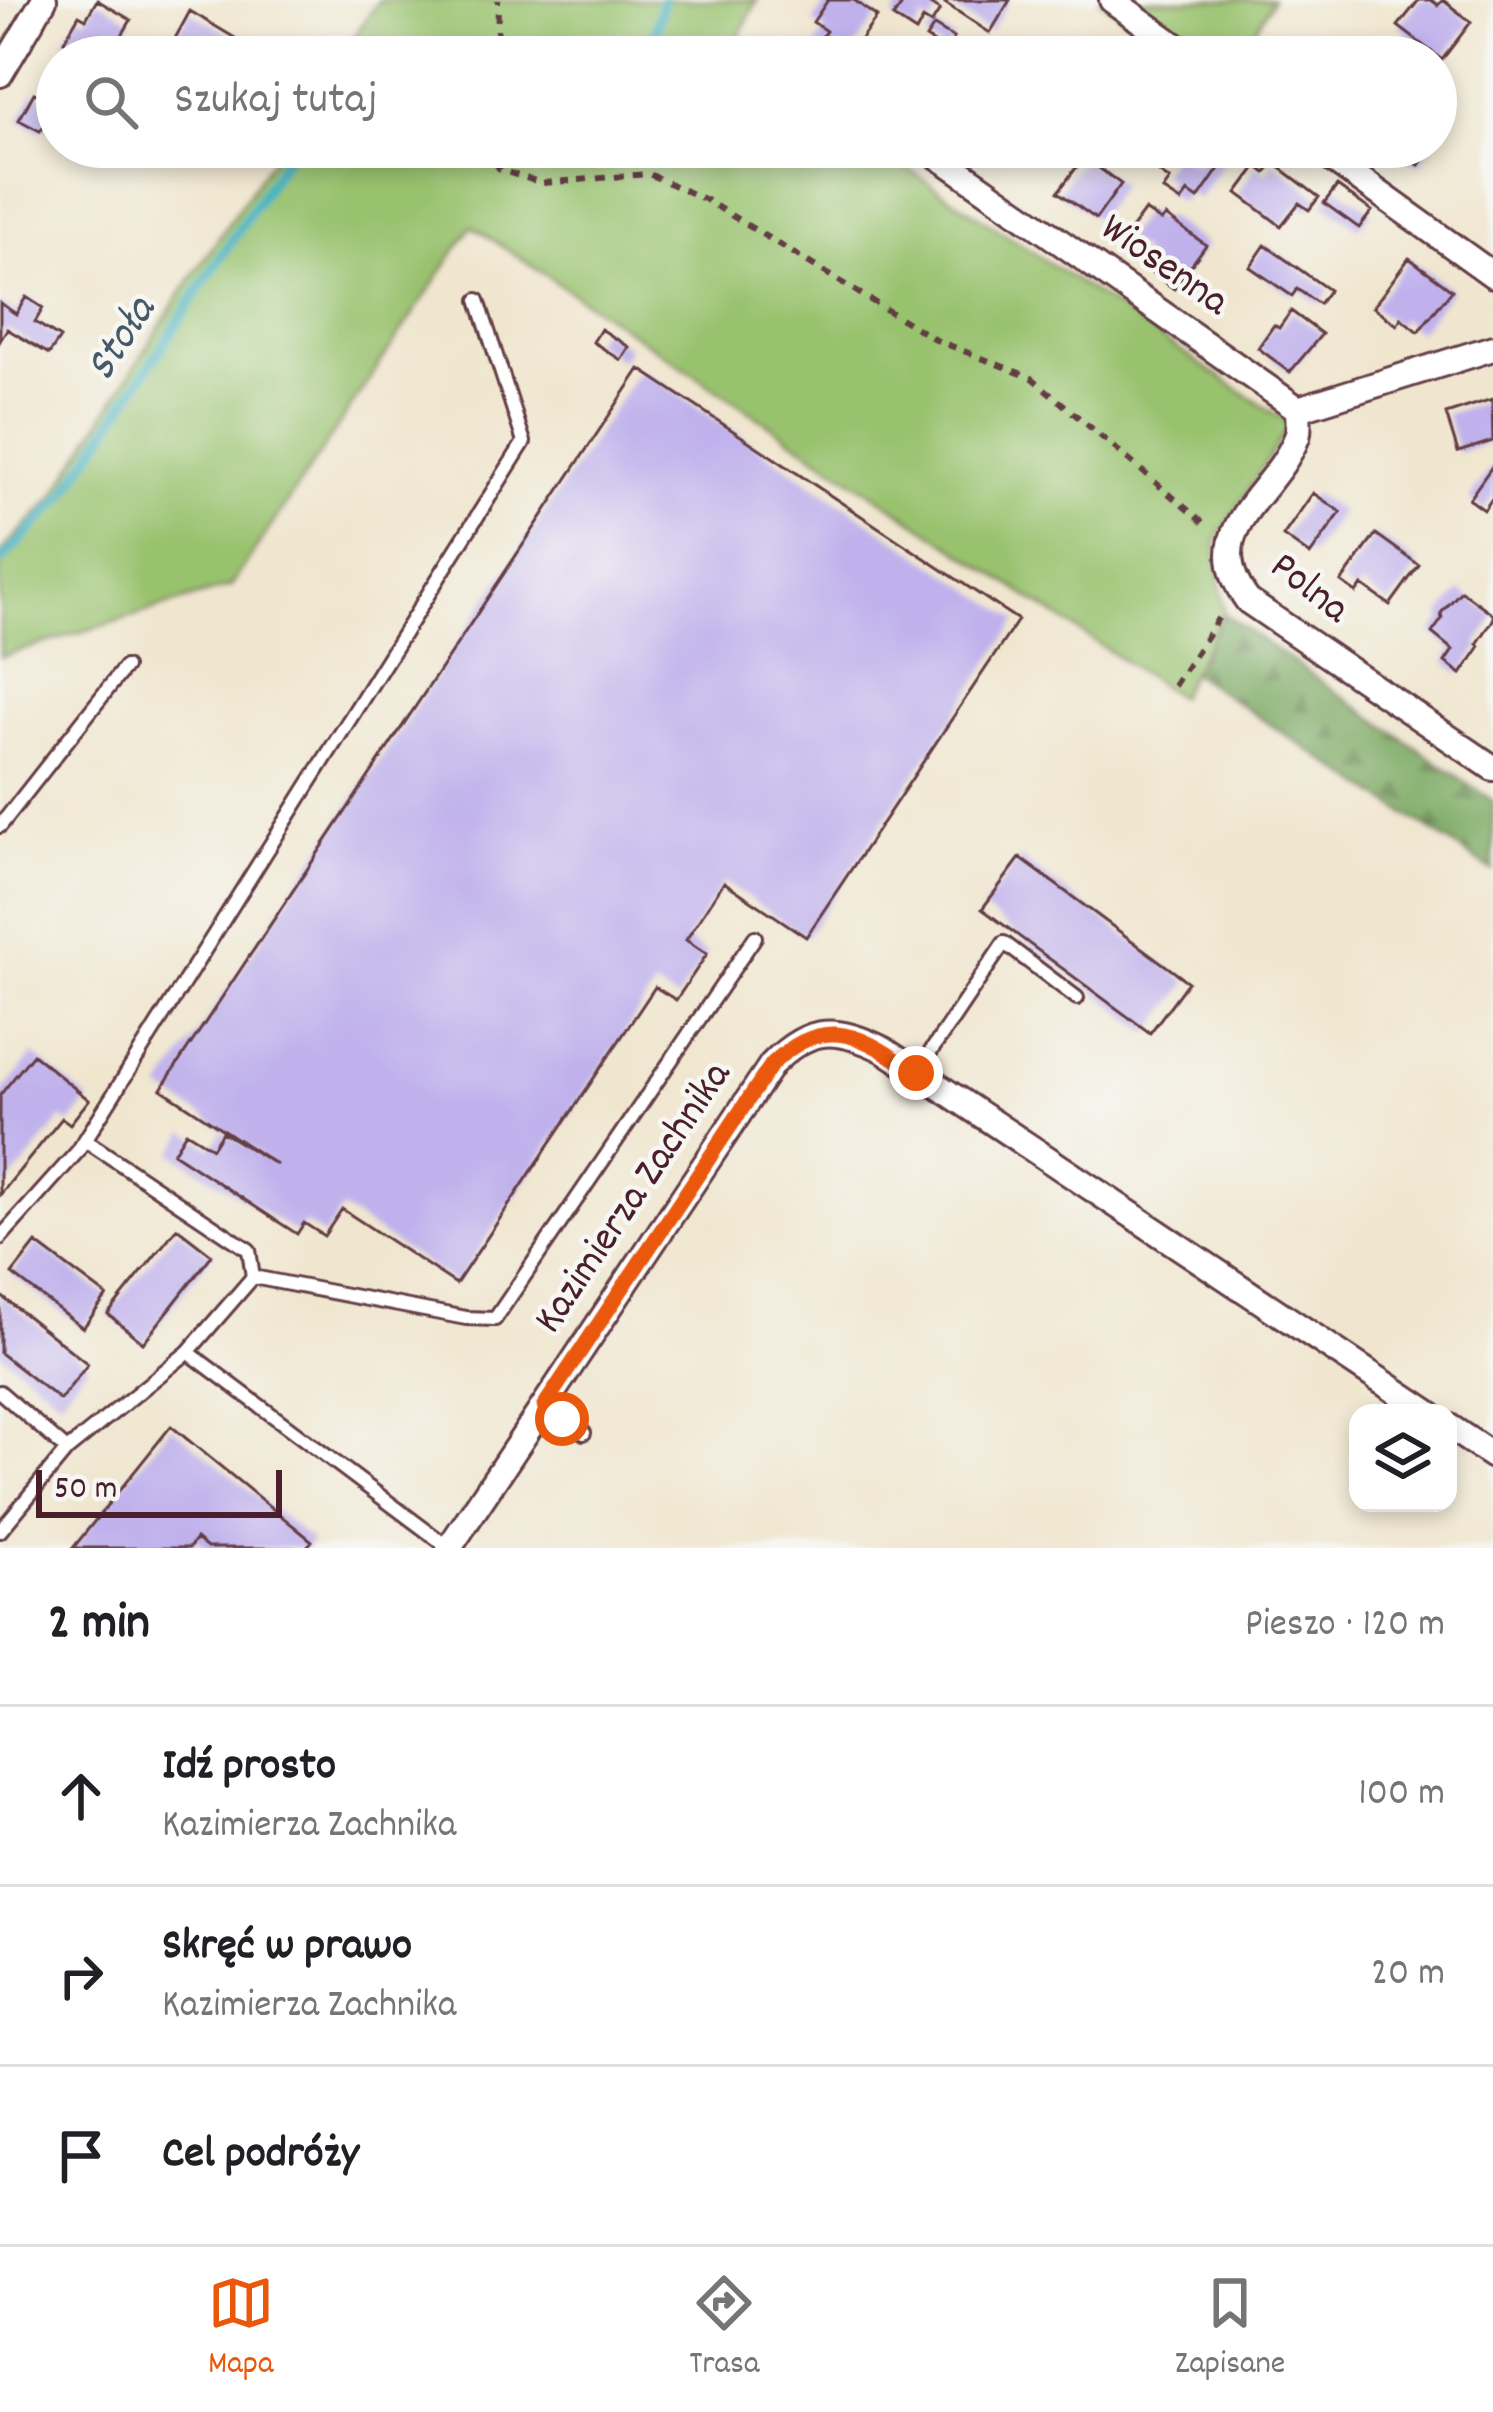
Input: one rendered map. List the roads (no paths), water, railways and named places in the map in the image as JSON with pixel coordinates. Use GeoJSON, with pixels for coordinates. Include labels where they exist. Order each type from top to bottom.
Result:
{"type":"FeatureCollection","features":[{"type":"Feature","properties":{"kind":"street"},"geometry":{"type":"LineString","coordinates":[[0,74],[44,0]]}},
{"type":"Feature","properties":{"kind":"street"},"geometry":{"type":"LineString","coordinates":[[1112,0],[1162,36]]}},
{"type":"Feature","properties":{"kind":"street","name":"Wiosenna"},"geometry":{"type":"LineString","coordinates":[[955,168],[1298,409]]}},
{"type":"Feature","properties":{"kind":"street"},"geometry":{"type":"LineString","coordinates":[[1345,168],[1493,275]]}},
{"type":"Feature","properties":{"kind":"street"},"geometry":{"type":"LineString","coordinates":[[1298,409],[1493,348]]}},
{"type":"Feature","properties":{"kind":"street","name":"Polna"},"geometry":{"type":"LineString","coordinates":[[1298,409],[1298,435],[1233,533],[1228,558],[1232,579],[1248,601],[1493,768]]}},
{"type":"Feature","properties":{"kind":"street","name":"Kazimierza Zachnika"},"geometry":{"type":"LineString","coordinates":[[449,1548],[772,1064],[792,1045],[833,1032],[884,1050],[1415,1404]]}},
{"type":"Feature","properties":{"kind":"street"},"geometry":{"type":"LineString","coordinates":[[1457,1432],[1493,1456]]}},
{"type":"Feature","properties":{"kind":"lane"},"geometry":{"type":"LineString","coordinates":[[0,1238],[85,1140],[524,442],[478,300]]}},
{"type":"Feature","properties":{"kind":"lane"},"geometry":{"type":"LineString","coordinates":[[0,826],[124,667]]}},
{"type":"Feature","properties":{"kind":"lane"},"geometry":{"type":"LineString","coordinates":[[253,1277],[466,1318],[495,1318],[755,937]]}},
{"type":"Feature","properties":{"kind":"lane"},"geometry":{"type":"LineString","coordinates":[[916,1073],[1004,943],[1077,998]]}},
{"type":"Feature","properties":{"kind":"lane"},"geometry":{"type":"LineString","coordinates":[[0,1531],[67,1450],[188,1352],[253,1277],[249,1250],[85,1140]]}},
{"type":"Feature","properties":{"kind":"lane"},"geometry":{"type":"LineString","coordinates":[[188,1352],[449,1548]]}},
{"type":"Feature","properties":{"kind":"lane"},"geometry":{"type":"LineString","coordinates":[[0,1393],[67,1450]]}},
{"type":"Feature","properties":{"kind":"lane"},"geometry":{"type":"LineString","coordinates":[[544,1406],[584,1433]]}},
{"type":"Feature","properties":{"kind":"waterway","name":"Stoła"},"geometry":{"type":"LineString","coordinates":[[654,36],[663,0]]}},
{"type":"Feature","properties":{"kind":"waterway","name":"Stoła"},"geometry":{"type":"LineString","coordinates":[[0,562],[64,496],[279,168]]}}]}
